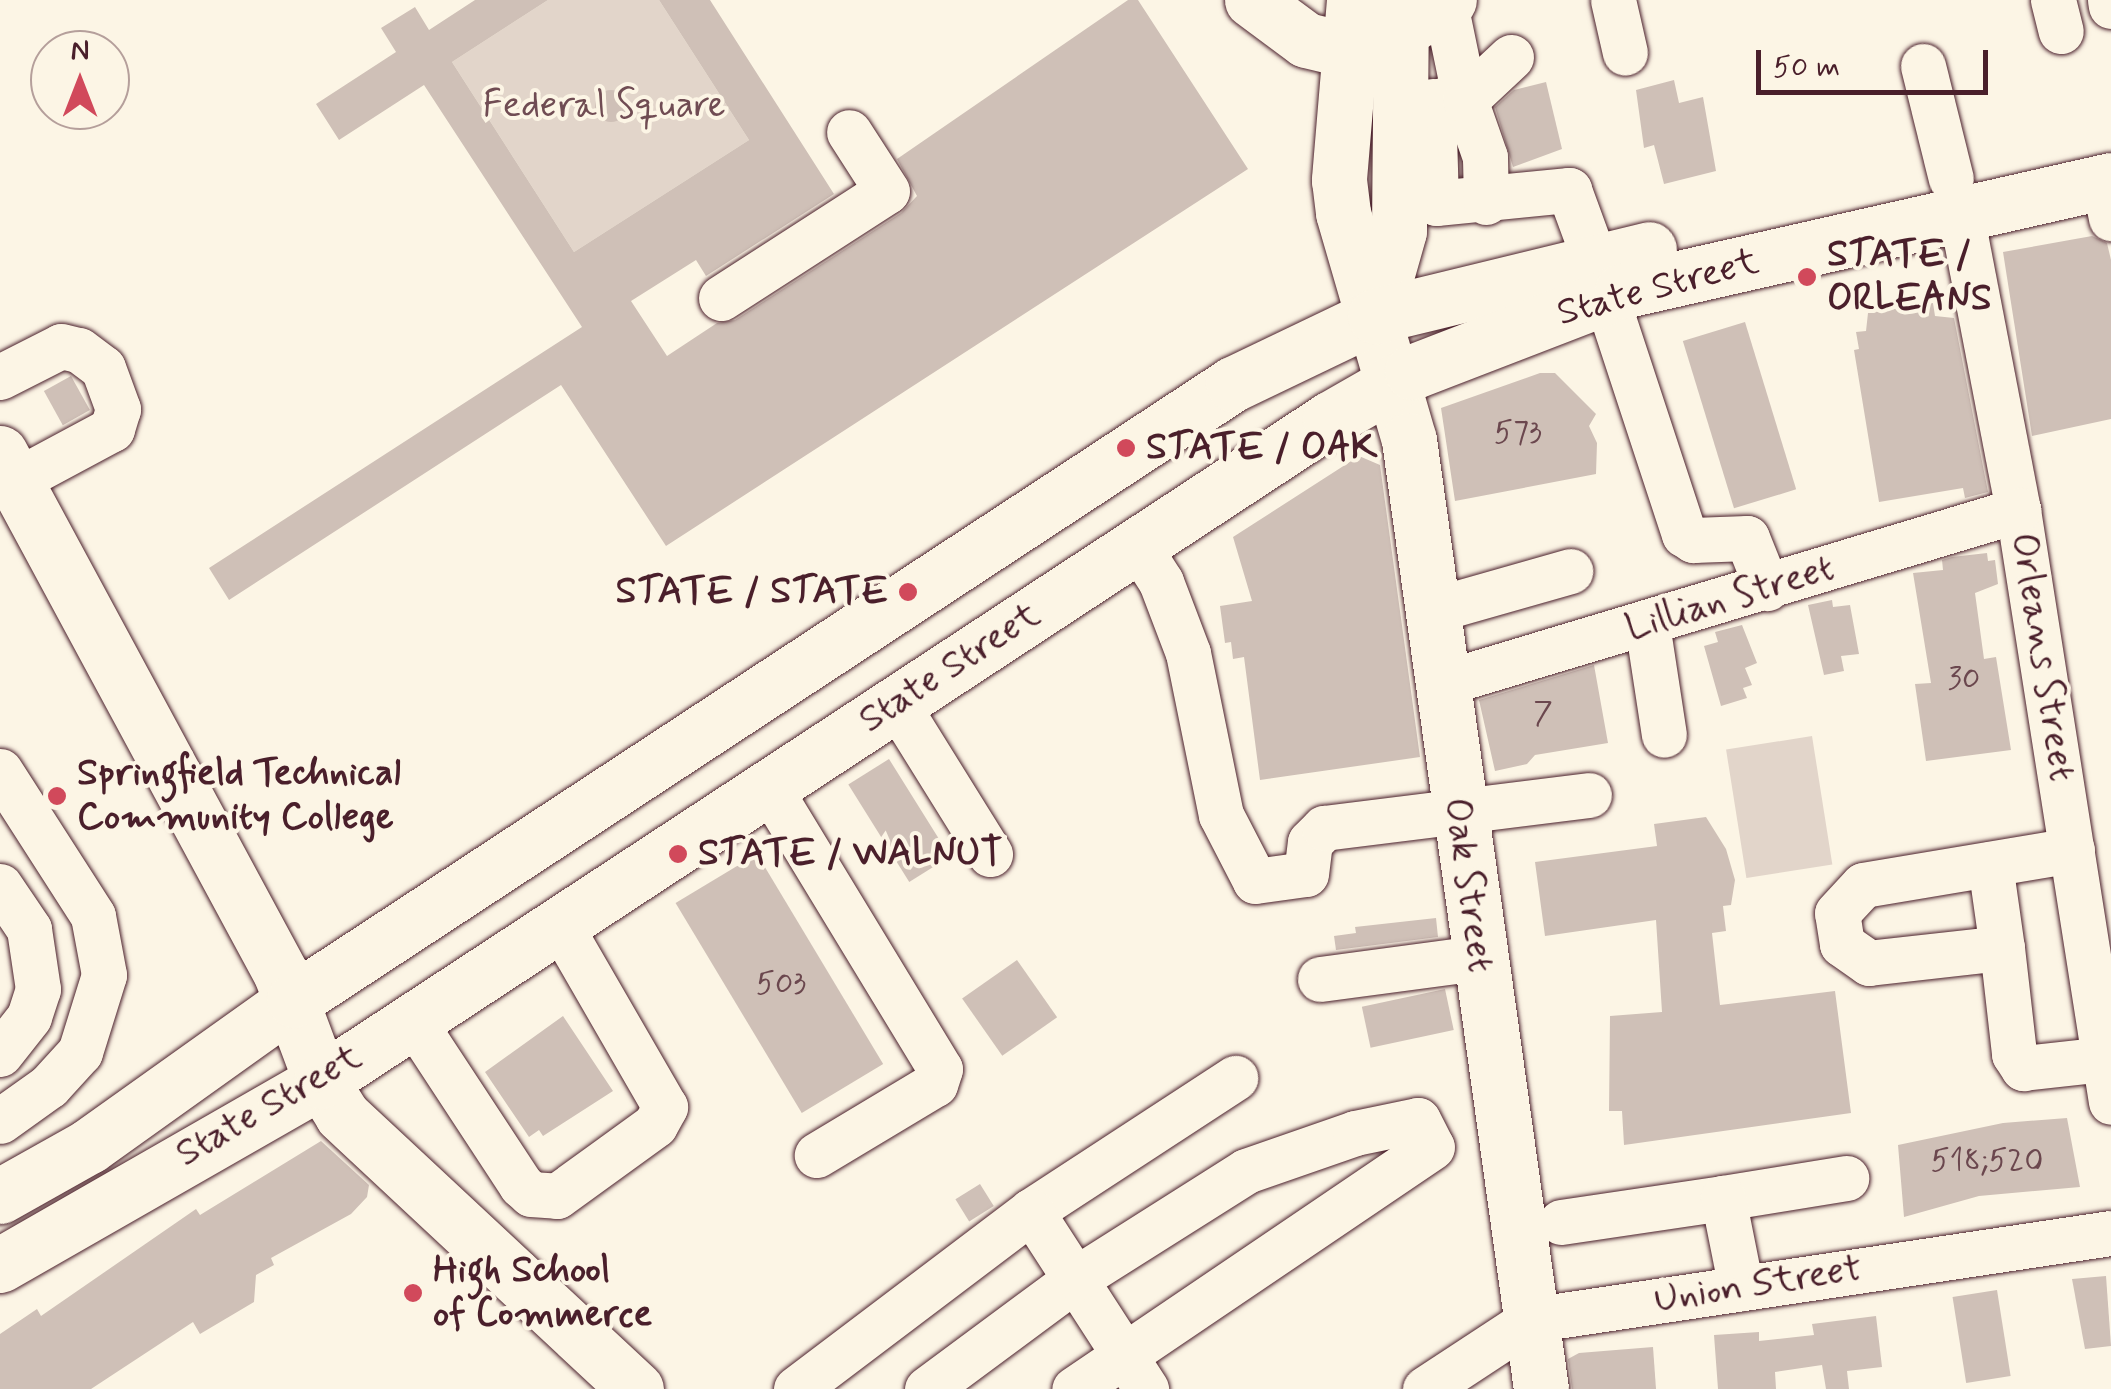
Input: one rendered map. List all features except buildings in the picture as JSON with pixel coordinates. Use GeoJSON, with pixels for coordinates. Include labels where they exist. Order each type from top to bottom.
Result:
{"type":"FeatureCollection","features":[{"type":"Feature","properties":{"kind":"main road"},"geometry":{"type":"LineString","coordinates":[[1252,0],[1306,40],[1424,8],[1433,101],[1375,316]]}},
{"type":"Feature","properties":{"kind":"main road","name":"Oak Street"},"geometry":{"type":"LineString","coordinates":[[1351,25],[1339,180],[1350,245],[1395,381],[1409,440],[1457,808],[1541,1389]]}},
{"type":"Feature","properties":{"kind":"main road","name":"State Street"},"geometry":{"type":"LineString","coordinates":[[0,1196],[89,1146],[294,1000],[1233,384],[1375,316],[1601,279],[1956,197],[2109,180]]}},
{"type":"Feature","properties":{"kind":"main road","name":"State Street"},"geometry":{"type":"LineString","coordinates":[[0,1265],[321,1081],[558,922],[1395,381],[1601,279]]}},
{"type":"Feature","properties":{"kind":"main road"},"geometry":{"type":"LineString","coordinates":[[8,467],[294,1000],[321,1081],[366,1144],[636,1389]]}},
{"type":"Feature","properties":{"kind":"main road"},"geometry":{"type":"LineString","coordinates":[[792,675],[840,740]]}},
{"type":"Feature","properties":{"kind":"street"},"geometry":{"type":"LineString","coordinates":[[1613,0],[1625,53]]}},
{"type":"Feature","properties":{"kind":"street"},"geometry":{"type":"LineString","coordinates":[[1511,56],[1433,101],[1459,157],[1436,203],[1486,202],[1569,190],[1684,534],[1692,540],[1747,538],[1767,588]]}},
{"type":"Feature","properties":{"kind":"street","name":"Orleans Street"},"geometry":{"type":"LineString","coordinates":[[1923,66],[1956,197],[2018,510],[2108,1080]]}},
{"type":"Feature","properties":{"kind":"street"},"geometry":{"type":"LineString","coordinates":[[721,298],[887,192],[848,132]]}},
{"type":"Feature","properties":{"kind":"street"},"geometry":{"type":"LineString","coordinates":[[0,377],[61,346],[93,357],[114,388],[118,409],[112,429],[8,467]]}},
{"type":"Feature","properties":{"kind":"street","name":"Lillian Street"},"geometry":{"type":"LineString","coordinates":[[1440,684],[2018,510]]}},
{"type":"Feature","properties":{"kind":"street"},"geometry":{"type":"LineString","coordinates":[[1138,546],[1162,582],[1188,653],[1221,816],[1254,881],[1306,874],[1316,830],[1457,808],[1589,795]]}},
{"type":"Feature","properties":{"kind":"street"},"geometry":{"type":"LineString","coordinates":[[1430,611],[1570,571]]}},
{"type":"Feature","properties":{"kind":"street"},"geometry":{"type":"LineString","coordinates":[[1647,624],[1664,735]]}},
{"type":"Feature","properties":{"kind":"street"},"geometry":{"type":"LineString","coordinates":[[896,703],[990,854]]}},
{"type":"Feature","properties":{"kind":"street"},"geometry":{"type":"LineString","coordinates":[[0,772],[93,916],[104,975],[80,1052],[49,1086],[0,1121]]}},
{"type":"Feature","properties":{"kind":"street"},"geometry":{"type":"LineString","coordinates":[[768,786],[940,1068],[936,1084],[817,1155]]}},
{"type":"Feature","properties":{"kind":"street"},"geometry":{"type":"LineString","coordinates":[[2002,948],[1870,963],[1842,944],[1838,913],[1863,885],[2072,850]]}},
{"type":"Feature","properties":{"kind":"street"},"geometry":{"type":"LineString","coordinates":[[1990,864],[2014,1054],[2023,1068],[2108,1080]]}},
{"type":"Feature","properties":{"kind":"street"},"geometry":{"type":"LineString","coordinates":[[0,886],[29,929],[38,989],[29,1017],[0,1054]]}},
{"type":"Feature","properties":{"kind":"street"},"geometry":{"type":"LineString","coordinates":[[412,1019],[521,1185],[531,1194],[557,1196],[655,1125],[666,1108],[558,922]]}},
{"type":"Feature","properties":{"kind":"street"},"geometry":{"type":"LineString","coordinates":[[1320,979],[1478,958]]}},
{"type":"Feature","properties":{"kind":"street"},"geometry":{"type":"LineString","coordinates":[[796,1389],[1030,1211],[1235,1078]]}},
{"type":"Feature","properties":{"kind":"street"},"geometry":{"type":"LineString","coordinates":[[927,1389],[1077,1278],[1246,1171],[1355,1133],[1418,1120],[1432,1147],[1134,1372],[1074,1389]]}},
{"type":"Feature","properties":{"kind":"street"},"geometry":{"type":"LineString","coordinates":[[1561,1222],[1846,1178]]}},
{"type":"Feature","properties":{"kind":"street"},"geometry":{"type":"LineString","coordinates":[[1723,1198],[1741,1288]]}},
{"type":"Feature","properties":{"kind":"street"},"geometry":{"type":"LineString","coordinates":[[1030,1211],[1077,1278],[1134,1372]]}},
{"type":"Feature","properties":{"kind":"street","name":"Union Street"},"geometry":{"type":"LineString","coordinates":[[1426,1389],[1530,1320],[2111,1232]]}},
{"type":"Feature","properties":{"kind":"green space","name":"Federal Square"},"geometry":{"type":"Polygon","coordinates":[[[548,0],[659,0],[749,140],[574,252],[452,62],[548,0]]]}},
{"type":"Feature","properties":{"kind":"green space"},"geometry":{"type":"Polygon","coordinates":[[[1812,736],[1832,864],[1746,878],[1726,750],[1812,736]]]}},
{"type":"Feature","properties":{"kind":"place","name":"STATE / ORLEANS"},"geometry":{"type":"Point","coordinates":[1807,277]}},
{"type":"Feature","properties":{"kind":"place","name":"STATE / OAK"},"geometry":{"type":"Point","coordinates":[1126,448]}},
{"type":"Feature","properties":{"kind":"place","name":"STATE / STATE"},"geometry":{"type":"Point","coordinates":[908,592]}},
{"type":"Feature","properties":{"kind":"place","name":"Springfield Technical Community College"},"geometry":{"type":"Point","coordinates":[57,796]}},
{"type":"Feature","properties":{"kind":"place","name":"STATE / WALNUT"},"geometry":{"type":"Point","coordinates":[678,854]}},
{"type":"Feature","properties":{"kind":"place","name":"High School of Commerce"},"geometry":{"type":"Point","coordinates":[413,1293]}}]}
